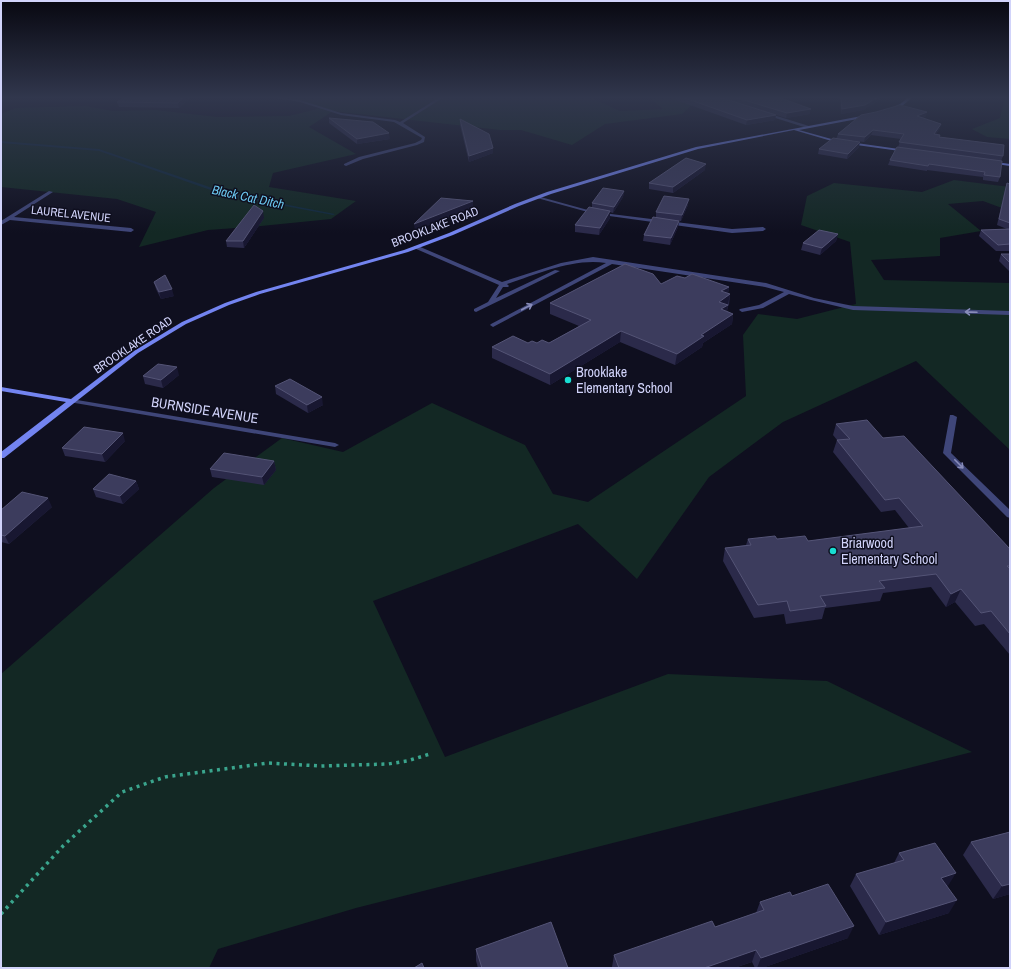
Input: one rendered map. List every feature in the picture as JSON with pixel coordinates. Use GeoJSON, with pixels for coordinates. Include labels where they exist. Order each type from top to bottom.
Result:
{"type":"FeatureCollection","features":[{"type":"Feature","properties":{"kind":"street"},"geometry":{"type":"LineString","coordinates":[[346,165],[361,158],[420,142]]}},
{"type":"Feature","properties":{"kind":"street","name":"BROOKLAKE ROAD"},"geometry":{"type":"LineString","coordinates":[[1,456],[71,401],[152,342],[184,323],[211,310],[258,293],[416,247],[539,197],[697,148],[723,142]]}},
{"type":"Feature","properties":{"kind":"street"},"geometry":{"type":"LineString","coordinates":[[844,142],[908,151]]}},
{"type":"Feature","properties":{"kind":"street"},"geometry":{"type":"LineString","coordinates":[[986,162],[1010,165]]}},
{"type":"Feature","properties":{"kind":"street"},"geometry":{"type":"LineString","coordinates":[[1,223],[51,192]]}},
{"type":"Feature","properties":{"kind":"street"},"geometry":{"type":"LineString","coordinates":[[539,197],[595,213],[732,231],[763,229]]}},
{"type":"Feature","properties":{"kind":"street","name":"LAUREL AVENUE"},"geometry":{"type":"LineString","coordinates":[[9,218],[130,230]]}},
{"type":"Feature","properties":{"kind":"street"},"geometry":{"type":"LineString","coordinates":[[416,247],[516,291]]}},
{"type":"Feature","properties":{"kind":"street"},"geometry":{"type":"LineString","coordinates":[[490,303],[502,284],[563,264],[593,259],[766,285],[853,308],[1010,313]]}},
{"type":"Feature","properties":{"kind":"street"},"geometry":{"type":"LineString","coordinates":[[476,310],[565,267],[598,260]]}},
{"type":"Feature","properties":{"kind":"street"},"geometry":{"type":"LineString","coordinates":[[493,325],[613,262]]}},
{"type":"Feature","properties":{"kind":"street"},"geometry":{"type":"LineString","coordinates":[[742,310],[761,307],[788,292]]}},
{"type":"Feature","properties":{"kind":"street"},"geometry":{"type":"LineString","coordinates":[[1,389],[71,401]]}},
{"type":"Feature","properties":{"kind":"street","name":"BURNSIDE AVENUE"},"geometry":{"type":"LineString","coordinates":[[71,401],[335,445]]}},
{"type":"Feature","properties":{"kind":"street"},"geometry":{"type":"LineString","coordinates":[[953,417],[947,453],[1010,515]]}},
{"type":"Feature","properties":{"kind":"path"},"geometry":{"type":"LineString","coordinates":[[1,914],[63,846],[122,792],[164,777],[261,764],[320,766],[388,764],[407,761],[430,754]]}},
{"type":"Feature","properties":{"kind":"green space"},"geometry":{"type":"Polygon","coordinates":[[[1,142],[335,142],[356,154],[273,173],[269,187],[356,201],[331,219],[208,230],[139,247],[156,212],[117,199],[1,187],[1,142]]]}},
{"type":"Feature","properties":{"kind":"green space"},"geometry":{"type":"Polygon","coordinates":[[[563,142],[576,142],[572,145],[563,142]]]}},
{"type":"Feature","properties":{"kind":"green space"},"geometry":{"type":"Polygon","coordinates":[[[954,180],[1010,187],[1010,211],[983,201],[948,204],[981,231],[940,238],[940,256],[871,260],[884,280],[1010,283],[1010,450],[916,361],[783,422],[709,477],[637,579],[578,524],[373,601],[445,757],[668,674],[827,681],[972,752],[356,908],[218,949],[209,968],[1,968],[1,674],[214,488],[282,438],[343,452],[432,403],[525,445],[553,494],[588,502],[746,396],[743,335],[758,314],[797,319],[856,304],[850,242],[801,225],[807,196],[834,183],[922,192],[954,180]]]}},
{"type":"Feature","properties":{"kind":"building"},"geometry":{"type":"Polygon","coordinates":[[[466,142],[491,142],[493,148],[469,156],[466,142]]]}},
{"type":"Feature","properties":{"kind":"building"},"geometry":{"type":"Polygon","coordinates":[[[828,142],[860,142],[848,154],[819,149],[828,142]]]}},
{"type":"Feature","properties":{"kind":"building"},"geometry":{"type":"Polygon","coordinates":[[[901,142],[981,142],[1004,145],[1003,156],[901,142]]]}},
{"type":"Feature","properties":{"kind":"building"},"geometry":{"type":"Polygon","coordinates":[[[897,147],[1002,161],[1000,177],[984,175],[985,172],[890,160],[897,147]]]}},
{"type":"Feature","properties":{"kind":"building"},"geometry":{"type":"Polygon","coordinates":[[[686,158],[706,164],[673,187],[649,183],[686,158]]]}},
{"type":"Feature","properties":{"kind":"building"},"geometry":{"type":"Polygon","coordinates":[[[1007,183],[1010,184],[1010,223],[999,219],[1007,183]]]}},
{"type":"Feature","properties":{"kind":"building"},"geometry":{"type":"Polygon","coordinates":[[[603,188],[624,191],[614,207],[592,203],[603,188]]]}},
{"type":"Feature","properties":{"kind":"building"},"geometry":{"type":"Polygon","coordinates":[[[664,196],[689,199],[682,215],[656,212],[664,196]]]}},
{"type":"Feature","properties":{"kind":"building"},"geometry":{"type":"Polygon","coordinates":[[[441,198],[473,201],[414,224],[441,198]]]}},
{"type":"Feature","properties":{"kind":"building"},"geometry":{"type":"Polygon","coordinates":[[[254,205],[263,211],[243,241],[226,241],[254,205]]]}},
{"type":"Feature","properties":{"kind":"building"},"geometry":{"type":"Polygon","coordinates":[[[589,207],[610,211],[600,228],[575,225],[589,207]]]}},
{"type":"Feature","properties":{"kind":"building"},"geometry":{"type":"Polygon","coordinates":[[[653,217],[679,221],[671,238],[644,235],[653,217]]]}},
{"type":"Feature","properties":{"kind":"building"},"geometry":{"type":"Polygon","coordinates":[[[1010,229],[1010,244],[998,245],[981,230],[1010,229]]]}},
{"type":"Feature","properties":{"kind":"building"},"geometry":{"type":"Polygon","coordinates":[[[819,230],[838,234],[822,248],[803,243],[819,230]]]}},
{"type":"Feature","properties":{"kind":"building"},"geometry":{"type":"Polygon","coordinates":[[[1001,254],[1010,254],[1010,263],[1001,254]]]}},
{"type":"Feature","properties":{"kind":"building"},"geometry":{"type":"Polygon","coordinates":[[[625,264],[653,274],[661,284],[677,276],[685,278],[692,274],[729,287],[721,291],[730,294],[719,302],[728,305],[721,309],[733,314],[701,335],[704,336],[677,354],[621,331],[550,374],[492,347],[513,336],[528,343],[532,341],[537,343],[542,340],[549,343],[591,320],[550,303],[625,264]]]}},
{"type":"Feature","properties":{"kind":"building"},"geometry":{"type":"Polygon","coordinates":[[[165,275],[172,289],[159,292],[154,282],[165,275]]]}},
{"type":"Feature","properties":{"kind":"building"},"geometry":{"type":"Polygon","coordinates":[[[158,364],[177,367],[161,380],[143,376],[158,364]]]}},
{"type":"Feature","properties":{"kind":"building"},"geometry":{"type":"Polygon","coordinates":[[[290,379],[322,397],[307,405],[275,386],[290,379]]]}},
{"type":"Feature","properties":{"kind":"building"},"geometry":{"type":"Polygon","coordinates":[[[867,420],[883,438],[904,436],[1010,549],[1010,566],[1007,566],[1010,569],[1010,634],[991,611],[981,613],[961,589],[951,594],[936,574],[879,581],[885,588],[820,596],[826,606],[790,611],[787,601],[758,605],[725,548],[751,545],[748,539],[775,536],[777,539],[805,536],[808,541],[923,526],[899,498],[885,500],[837,440],[850,439],[836,424],[867,420]]]}},
{"type":"Feature","properties":{"kind":"building"},"geometry":{"type":"Polygon","coordinates":[[[84,427],[123,433],[102,454],[62,448],[84,427]]]}},
{"type":"Feature","properties":{"kind":"building"},"geometry":{"type":"Polygon","coordinates":[[[224,453],[274,461],[262,477],[210,469],[224,453]]]}},
{"type":"Feature","properties":{"kind":"building"},"geometry":{"type":"Polygon","coordinates":[[[109,474],[136,481],[120,496],[93,489],[109,474]]]}},
{"type":"Feature","properties":{"kind":"building"},"geometry":{"type":"Polygon","coordinates":[[[22,492],[48,498],[5,536],[1,535],[1,510],[22,492]]]}},
{"type":"Feature","properties":{"kind":"building"},"geometry":{"type":"Polygon","coordinates":[[[1010,832],[1010,884],[1002,886],[971,842],[1010,832]]]}},
{"type":"Feature","properties":{"kind":"building"},"geometry":{"type":"Polygon","coordinates":[[[935,843],[956,873],[941,878],[957,900],[886,922],[856,874],[904,860],[899,853],[935,843]]]}},
{"type":"Feature","properties":{"kind":"building"},"geometry":{"type":"Polygon","coordinates":[[[828,884],[854,926],[761,958],[756,950],[704,968],[619,968],[614,955],[712,921],[715,927],[764,910],[760,902],[790,892],[792,896],[828,884]]]}},
{"type":"Feature","properties":{"kind":"building"},"geometry":{"type":"Polygon","coordinates":[[[551,922],[568,968],[482,968],[476,949],[551,922]]]}},
{"type":"Feature","properties":{"kind":"building"},"geometry":{"type":"Polygon","coordinates":[[[422,963],[424,968],[414,968],[422,963]]]}},
{"type":"Feature","properties":{"kind":"waterway","name":"Black Cat Ditch"},"geometry":{"type":"LineString","coordinates":[[4,142],[99,150],[226,194],[333,214]]}},
{"type":"Feature","properties":{"kind":"place","name":"Brooklake Elementary School"},"geometry":{"type":"Point","coordinates":[568,380]}},
{"type":"Feature","properties":{"kind":"place","name":"Briarwood Elementary School"},"geometry":{"type":"Point","coordinates":[833,551]}}]}
